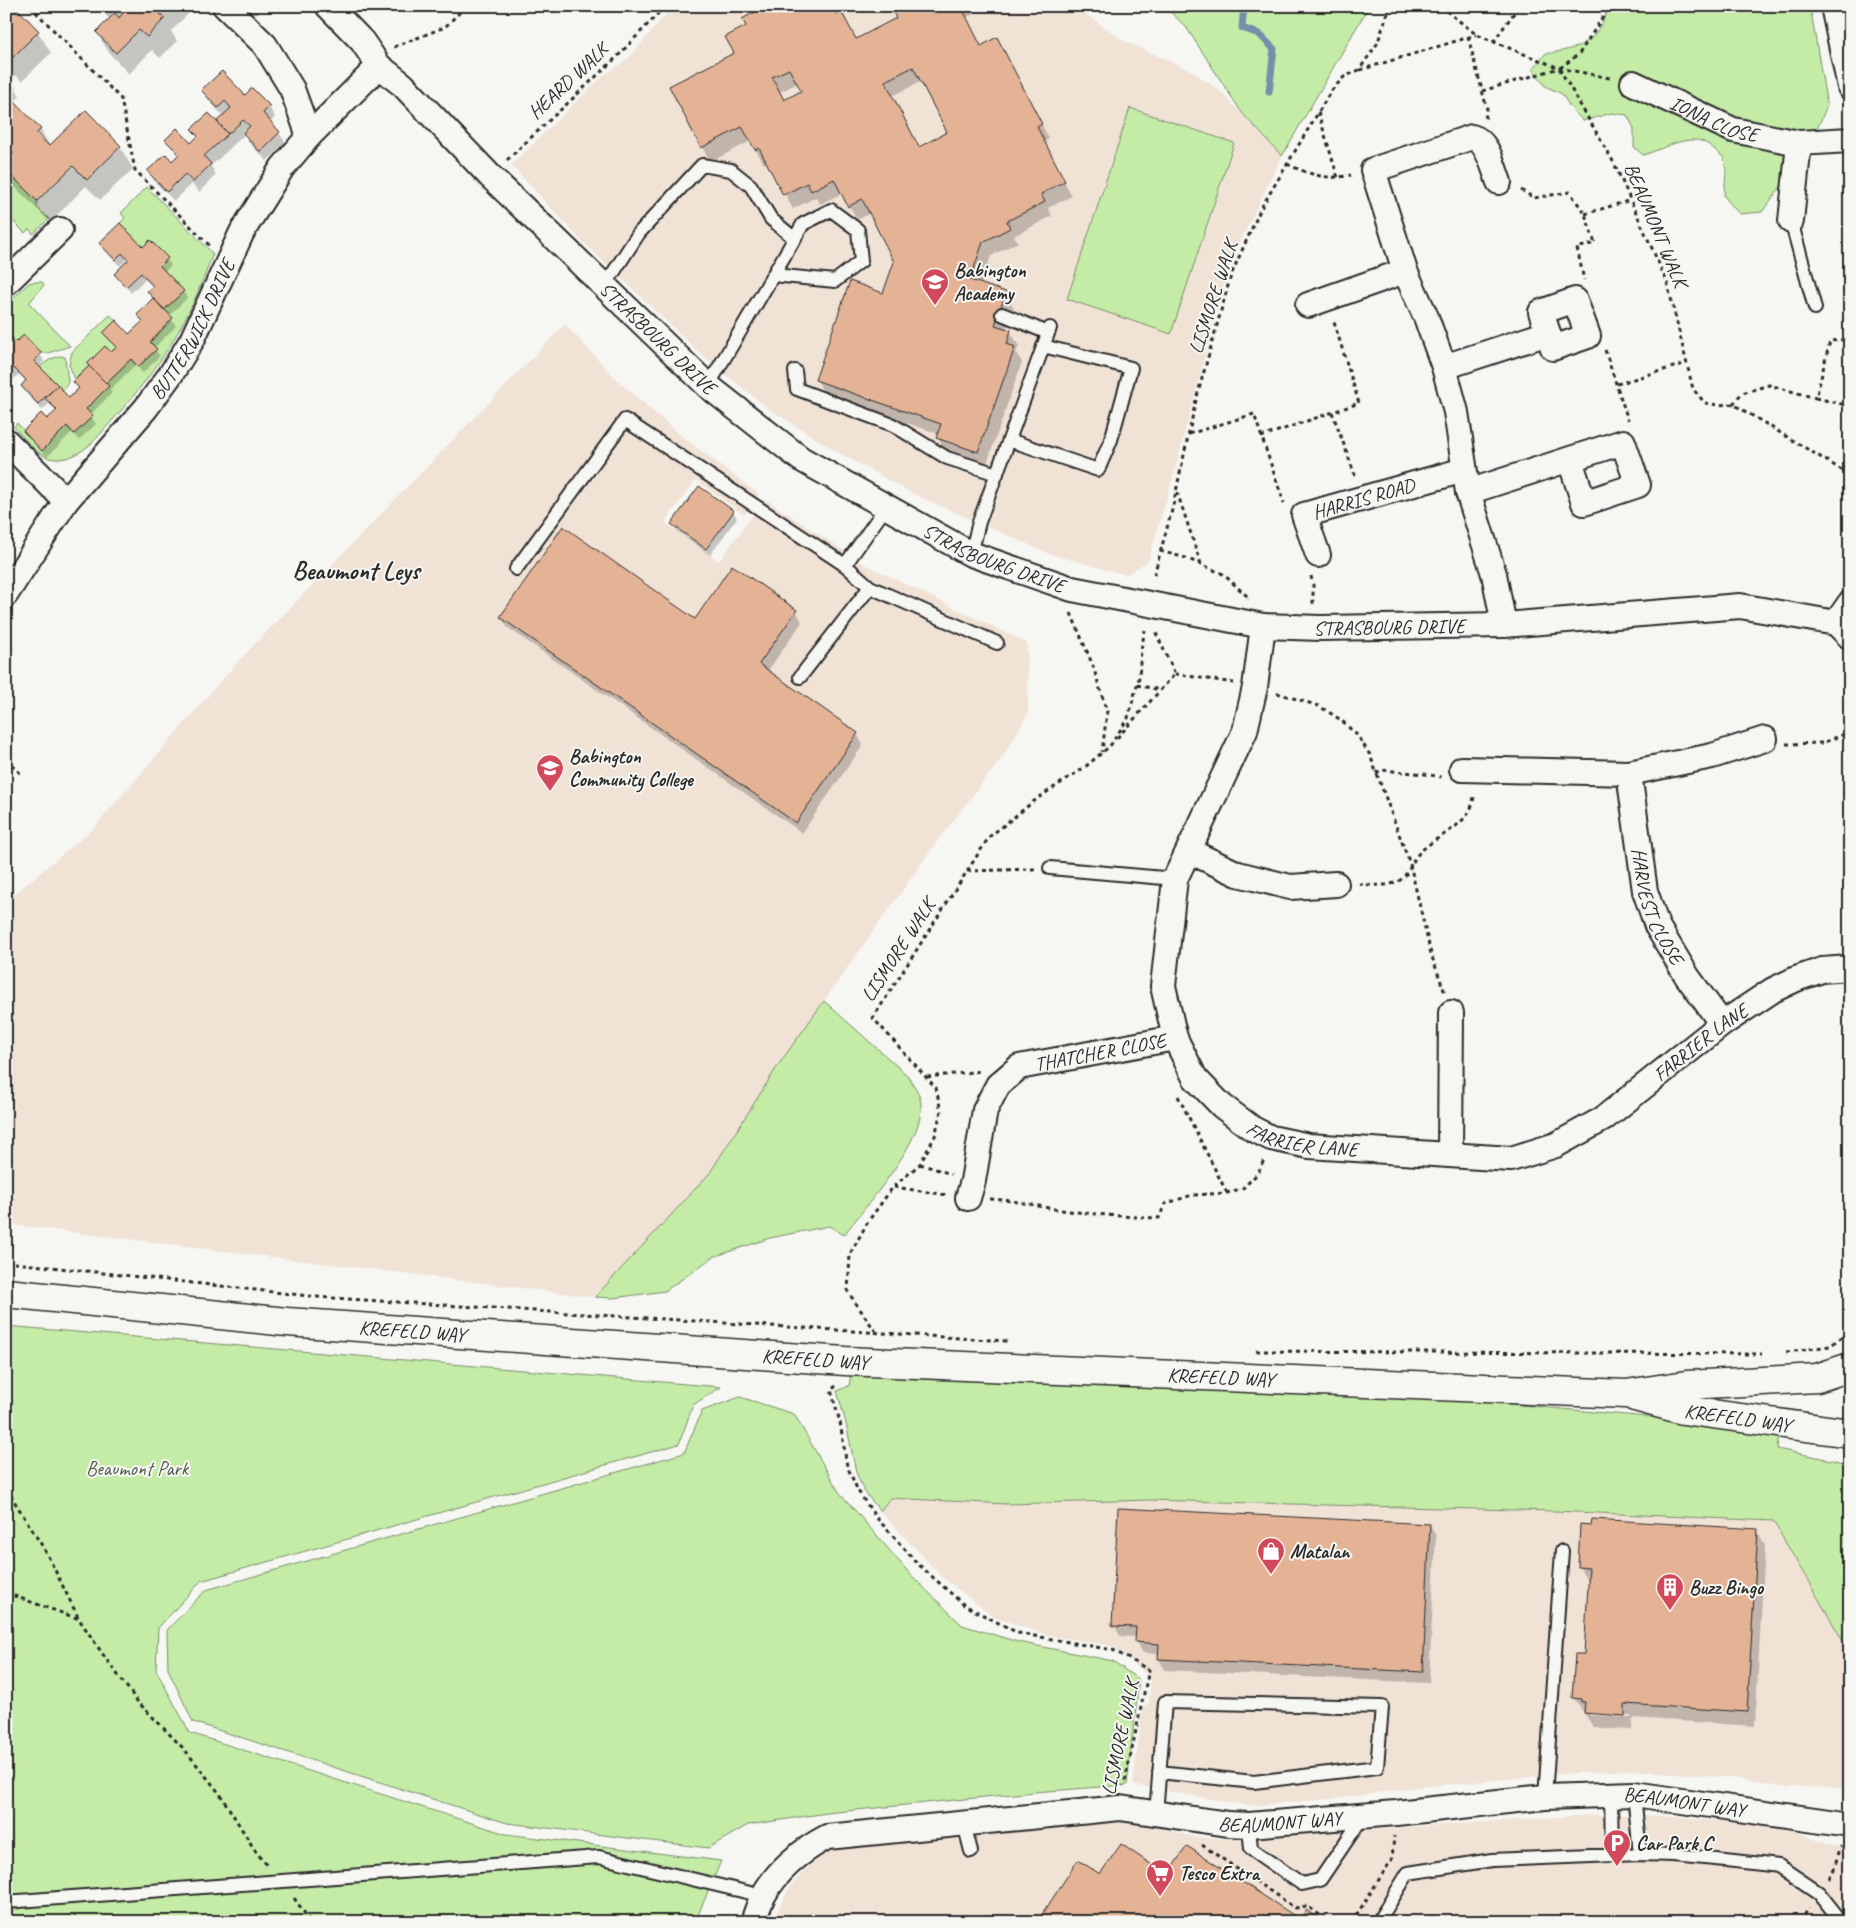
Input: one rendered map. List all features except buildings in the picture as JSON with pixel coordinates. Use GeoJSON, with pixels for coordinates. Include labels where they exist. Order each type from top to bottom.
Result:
{"type":"FeatureCollection","features":[{"type":"Feature","properties":{"kind":"highway","name":"KREFELD WAY"},"geometry":{"type":"LineString","coordinates":[[6,1293],[287,1322],[846,1361],[1626,1394],[1686,1385],[1817,1378],[1850,1367]]}},
{"type":"Feature","properties":{"kind":"highway","name":"KREFELD WAY"},"geometry":{"type":"LineString","coordinates":[[1626,1394],[1684,1410],[1850,1433]]}},
{"type":"Feature","properties":{"kind":"street"},"geometry":{"type":"LineString","coordinates":[[225,6],[265,45],[292,90],[310,136]]}},
{"type":"Feature","properties":{"kind":"street","name":"STRASBOURG DRIVE"},"geometry":{"type":"LineString","coordinates":[[328,6],[362,41],[376,61],[403,85],[490,176],[708,386],[801,459],[972,554],[1072,589],[1255,624],[1320,628],[1504,625],[1740,606],[1843,630]]}},
{"type":"Feature","properties":{"kind":"street"},"geometry":{"type":"LineString","coordinates":[[1833,6],[1850,87]]}},
{"type":"Feature","properties":{"kind":"street","name":"BUTTERWICK DRIVE"},"geometry":{"type":"LineString","coordinates":[[6,594],[66,501],[146,408],[171,374],[192,340],[242,232],[282,168],[376,61]]}},
{"type":"Feature","properties":{"kind":"street","name":"IONA CLOSE"},"geometry":{"type":"LineString","coordinates":[[1633,83],[1733,130],[1799,143],[1850,140]]}},
{"type":"Feature","properties":{"kind":"street"},"geometry":{"type":"LineString","coordinates":[[1499,182],[1484,146],[1479,139],[1472,137],[1373,170],[1405,271],[1426,317],[1444,367],[1456,412],[1466,481],[1494,574],[1504,625]]}},
{"type":"Feature","properties":{"kind":"street"},"geometry":{"type":"LineString","coordinates":[[1791,221],[1799,143]]}},
{"type":"Feature","properties":{"kind":"street"},"geometry":{"type":"LineString","coordinates":[[6,283],[60,230]]}},
{"type":"Feature","properties":{"kind":"street"},"geometry":{"type":"LineString","coordinates":[[1317,302],[1405,271]]}},
{"type":"Feature","properties":{"kind":"street"},"geometry":{"type":"LineString","coordinates":[[1576,300],[1588,336],[1553,348],[1548,334],[1541,312],[1576,300]]}},
{"type":"Feature","properties":{"kind":"street"},"geometry":{"type":"LineString","coordinates":[[1444,367],[1548,334]]}},
{"type":"Feature","properties":{"kind":"street"},"geometry":{"type":"LineString","coordinates":[[6,441],[66,501]]}},
{"type":"Feature","properties":{"kind":"street"},"geometry":{"type":"LineString","coordinates":[[1570,460],[1584,503],[1638,485],[1623,442]]}},
{"type":"Feature","properties":{"kind":"street","name":"HARRIS ROAD"},"geometry":{"type":"LineString","coordinates":[[1318,556],[1304,515],[1363,498],[1466,481],[1570,460],[1623,442]]}},
{"type":"Feature","properties":{"kind":"street"},"geometry":{"type":"LineString","coordinates":[[1843,630],[1850,603]]}},
{"type":"Feature","properties":{"kind":"street","name":"FARRIER LANE"},"geometry":{"type":"LineString","coordinates":[[1255,624],[1255,687],[1245,731],[1175,879],[1163,986],[1175,1038],[1195,1078],[1222,1106],[1253,1128],[1271,1138],[1309,1146],[1511,1159],[1556,1145],[1603,1119],[1722,1024],[1773,990],[1822,970],[1850,968]]}},
{"type":"Feature","properties":{"kind":"street"},"geometry":{"type":"LineString","coordinates":[[1459,778],[1629,773],[1712,756],[1765,739]]}},
{"type":"Feature","properties":{"kind":"street","name":"HARVEST CLOSE"},"geometry":{"type":"LineString","coordinates":[[1629,773],[1645,891],[1657,926],[1687,976],[1722,1024]]}},
{"type":"Feature","properties":{"kind":"street"},"geometry":{"type":"LineString","coordinates":[[1189,850],[1238,874],[1290,887],[1336,884]]}},
{"type":"Feature","properties":{"kind":"street"},"geometry":{"type":"LineString","coordinates":[[1450,1154],[1451,1013]]}},
{"type":"Feature","properties":{"kind":"street","name":"THATCHER CLOSE"},"geometry":{"type":"LineString","coordinates":[[970,1190],[985,1110],[998,1085],[1019,1067],[1175,1038]]}},
{"type":"Feature","properties":{"kind":"street","name":"BEAUMONT WAY"},"geometry":{"type":"LineString","coordinates":[[753,1922],[763,1896],[790,1862],[806,1848],[827,1837],[1120,1808],[1228,1824],[1249,1825],[1396,1813],[1545,1797],[1634,1794],[1850,1825]]}},
{"type":"Feature","properties":{"kind":"lane"},"geometry":{"type":"LineString","coordinates":[[604,287],[639,234],[702,165],[731,170],[751,186],[772,219],[795,238]]}},
{"type":"Feature","properties":{"kind":"lane"},"geometry":{"type":"LineString","coordinates":[[708,386],[803,224],[831,210],[858,230],[861,261],[835,281],[773,276]]}},
{"type":"Feature","properties":{"kind":"lane"},"geometry":{"type":"LineString","coordinates":[[1791,221],[1815,308]]}},
{"type":"Feature","properties":{"kind":"lane"},"geometry":{"type":"LineString","coordinates":[[972,554],[979,522],[1049,331],[1002,314]]}},
{"type":"Feature","properties":{"kind":"lane"},"geometry":{"type":"LineString","coordinates":[[1009,440],[1098,470],[1110,440],[1131,368],[1043,346]]}},
{"type":"Feature","properties":{"kind":"lane"},"geometry":{"type":"LineString","coordinates":[[795,371],[797,389],[893,425],[947,458],[997,474]]}},
{"type":"Feature","properties":{"kind":"lane"},"geometry":{"type":"LineString","coordinates":[[516,569],[625,420],[845,566],[870,587],[997,643]]}},
{"type":"Feature","properties":{"kind":"lane"},"geometry":{"type":"LineString","coordinates":[[845,566],[886,507]]}},
{"type":"Feature","properties":{"kind":"lane"},"geometry":{"type":"LineString","coordinates":[[800,677],[870,587]]}},
{"type":"Feature","properties":{"kind":"lane"},"geometry":{"type":"LineString","coordinates":[[1050,868],[1175,879]]}},
{"type":"Feature","properties":{"kind":"lane"},"geometry":{"type":"LineString","coordinates":[[1545,1797],[1562,1552]]}},
{"type":"Feature","properties":{"kind":"lane"},"geometry":{"type":"LineString","coordinates":[[1156,1814],[1159,1772],[1164,1702],[1382,1707],[1376,1767],[1254,1782],[1159,1772]]}},
{"type":"Feature","properties":{"kind":"lane"},"geometry":{"type":"LineString","coordinates":[[1634,1794],[1640,1854]]}},
{"type":"Feature","properties":{"kind":"lane"},"geometry":{"type":"LineString","coordinates":[[1611,1796],[1612,1855]]}},
{"type":"Feature","properties":{"kind":"lane"},"geometry":{"type":"LineString","coordinates":[[1249,1825],[1252,1849],[1302,1884],[1320,1880],[1364,1815]]}},
{"type":"Feature","properties":{"kind":"lane"},"geometry":{"type":"LineString","coordinates":[[964,1824],[971,1851]]}},
{"type":"Feature","properties":{"kind":"lane"},"geometry":{"type":"LineString","coordinates":[[1378,1922],[1408,1873],[1492,1860],[1640,1854],[1674,1855],[1779,1866],[1819,1893],[1838,1917],[1839,1922]]}},
{"type":"Feature","properties":{"kind":"lane"},"geometry":{"type":"LineString","coordinates":[[6,1902],[599,1857],[763,1896]]}},
{"type":"Feature","properties":{"kind":"path"},"geometry":{"type":"LineString","coordinates":[[30,6],[121,99],[135,170],[227,263]]}},
{"type":"Feature","properties":{"kind":"path"},"geometry":{"type":"LineString","coordinates":[[376,61],[445,27],[466,6]]}},
{"type":"Feature","properties":{"kind":"path"},"geometry":{"type":"LineString","coordinates":[[473,6],[486,9]]}},
{"type":"Feature","properties":{"kind":"path","name":"HEARD WALK"},"geometry":{"type":"LineString","coordinates":[[490,176],[618,56],[665,6]]}},
{"type":"Feature","properties":{"kind":"path","name":"LISMORE WALK"},"geometry":{"type":"LineString","coordinates":[[1154,575],[1177,490],[1196,400],[1231,275],[1261,208],[1331,91],[1344,77],[1359,70],[1377,44],[1388,6]]}},
{"type":"Feature","properties":{"kind":"path"},"geometry":{"type":"LineString","coordinates":[[1440,6],[1476,34],[1493,42],[1559,68],[1633,83]]}},
{"type":"Feature","properties":{"kind":"path"},"geometry":{"type":"LineString","coordinates":[[1493,42],[1519,6]]}},
{"type":"Feature","properties":{"kind":"path"},"geometry":{"type":"LineString","coordinates":[[1482,91],[1559,68],[1579,54],[1610,6]]}},
{"type":"Feature","properties":{"kind":"path"},"geometry":{"type":"LineString","coordinates":[[1359,70],[1476,34]]}},
{"type":"Feature","properties":{"kind":"path"},"geometry":{"type":"LineString","coordinates":[[1468,37],[1487,109],[1479,139]]}},
{"type":"Feature","properties":{"kind":"path","name":"BEAUMONT WALK"},"geometry":{"type":"LineString","coordinates":[[1559,68],[1614,163],[1667,282],[1693,388],[1705,403],[1718,405],[1732,404],[1850,476]]}},
{"type":"Feature","properties":{"kind":"path"},"geometry":{"type":"LineString","coordinates":[[1318,112],[1338,178]]}},
{"type":"Feature","properties":{"kind":"path"},"geometry":{"type":"LineString","coordinates":[[1287,164],[1309,174],[1338,178],[1373,170]]}},
{"type":"Feature","properties":{"kind":"path"},"geometry":{"type":"LineString","coordinates":[[1499,182],[1509,182],[1534,198],[1570,192],[1585,214],[1595,243],[1578,248],[1585,284],[1576,300]]}},
{"type":"Feature","properties":{"kind":"path"},"geometry":{"type":"LineString","coordinates":[[1585,214],[1631,200]]}},
{"type":"Feature","properties":{"kind":"path"},"geometry":{"type":"LineString","coordinates":[[1261,437],[1359,403],[1317,302]]}},
{"type":"Feature","properties":{"kind":"path"},"geometry":{"type":"LineString","coordinates":[[1588,336],[1601,338],[1632,431],[1623,442]]}},
{"type":"Feature","properties":{"kind":"path"},"geometry":{"type":"LineString","coordinates":[[1816,398],[1830,341],[1850,339]]}},
{"type":"Feature","properties":{"kind":"path"},"geometry":{"type":"LineString","coordinates":[[1616,384],[1687,362]]}},
{"type":"Feature","properties":{"kind":"path"},"geometry":{"type":"LineString","coordinates":[[1732,404],[1742,392],[1769,385],[1850,406]]}},
{"type":"Feature","properties":{"kind":"path"},"geometry":{"type":"LineString","coordinates":[[1332,412],[1363,498]]}},
{"type":"Feature","properties":{"kind":"path"},"geometry":{"type":"LineString","coordinates":[[1189,434],[1254,414],[1288,514],[1304,515]]}},
{"type":"Feature","properties":{"kind":"path"},"geometry":{"type":"LineString","coordinates":[[1177,490],[1202,565]]}},
{"type":"Feature","properties":{"kind":"path"},"geometry":{"type":"LineString","coordinates":[[1160,551],[1222,574],[1248,597],[1255,624]]}},
{"type":"Feature","properties":{"kind":"path"},"geometry":{"type":"LineString","coordinates":[[1060,584],[1093,666],[1107,712],[1102,753]]}},
{"type":"Feature","properties":{"kind":"path"},"geometry":{"type":"LineString","coordinates":[[1313,584],[1313,606]]}},
{"type":"Feature","properties":{"kind":"path"},"geometry":{"type":"LineString","coordinates":[[1157,604],[1156,633],[1175,674]]}},
{"type":"Feature","properties":{"kind":"path","name":"LISMORE WALK"},"geometry":{"type":"LineString","coordinates":[[876,1333],[848,1292],[850,1254],[869,1220],[893,1187],[920,1164],[935,1136],[941,1111],[936,1088],[873,1018],[989,836],[1038,798],[1085,767],[1110,746],[1128,718],[1137,685],[1140,649],[1146,630]]}},
{"type":"Feature","properties":{"kind":"path"},"geometry":{"type":"LineString","coordinates":[[1175,674],[1255,687],[1319,706],[1341,720],[1358,736],[1370,755],[1411,868],[1431,954],[1440,974],[1451,1013]]}},
{"type":"Feature","properties":{"kind":"path"},"geometry":{"type":"LineString","coordinates":[[1110,746],[1175,674]]}},
{"type":"Feature","properties":{"kind":"path"},"geometry":{"type":"LineString","coordinates":[[1137,685],[1161,690]]}},
{"type":"Feature","properties":{"kind":"path"},"geometry":{"type":"LineString","coordinates":[[1765,739],[1773,744],[1808,745],[1822,743],[1850,732]]}},
{"type":"Feature","properties":{"kind":"path"},"geometry":{"type":"LineString","coordinates":[[6,759],[22,775]]}},
{"type":"Feature","properties":{"kind":"path"},"geometry":{"type":"LineString","coordinates":[[1336,884],[1384,884],[1396,882],[1404,877],[1418,854],[1427,845],[1440,836],[1454,830],[1463,820],[1471,806],[1474,794],[1459,778],[1382,770],[1376,773]]}},
{"type":"Feature","properties":{"kind":"path"},"geometry":{"type":"LineString","coordinates":[[967,871],[1050,868]]}},
{"type":"Feature","properties":{"kind":"path"},"geometry":{"type":"LineString","coordinates":[[927,1077],[982,1071]]}},
{"type":"Feature","properties":{"kind":"path"},"geometry":{"type":"LineString","coordinates":[[1195,1078],[1177,1093],[1227,1193]]}},
{"type":"Feature","properties":{"kind":"path"},"geometry":{"type":"LineString","coordinates":[[893,1187],[970,1190],[1055,1209],[1139,1218],[1159,1218],[1165,1204],[1192,1195],[1227,1193],[1243,1188],[1258,1173],[1267,1155],[1271,1138]]}},
{"type":"Feature","properties":{"kind":"path"},"geometry":{"type":"LineString","coordinates":[[920,1164],[970,1190]]}},
{"type":"Feature","properties":{"kind":"path"},"geometry":{"type":"LineString","coordinates":[[6,1262],[318,1297],[1015,1341]]}},
{"type":"Feature","properties":{"kind":"path"},"geometry":{"type":"LineString","coordinates":[[1779,1353],[1830,1346],[1850,1331]]}},
{"type":"Feature","properties":{"kind":"path"},"geometry":{"type":"LineString","coordinates":[[1253,1351],[1769,1354]]}},
{"type":"Feature","properties":{"kind":"path","name":"LISMORE WALK"},"geometry":{"type":"LineString","coordinates":[[838,1385],[831,1390],[840,1422],[847,1466],[858,1491],[875,1516],[918,1564],[964,1605],[1018,1633],[1113,1650],[1149,1670],[1120,1808]]}},
{"type":"Feature","properties":{"kind":"path"},"geometry":{"type":"LineString","coordinates":[[6,1488],[46,1552],[79,1619],[137,1701],[185,1750],[220,1794],[256,1852],[282,1882],[311,1922]]}},
{"type":"Feature","properties":{"kind":"path"},"geometry":{"type":"LineString","coordinates":[[6,1593],[79,1619]]}},
{"type":"Feature","properties":{"kind":"path"},"geometry":{"type":"LineString","coordinates":[[1352,1922],[1392,1859],[1396,1813]]}},
{"type":"Feature","properties":{"kind":"path"},"geometry":{"type":"LineString","coordinates":[[1200,1844],[1295,1908],[1307,1906],[1324,1918],[1326,1922]]}},
{"type":"Feature","properties":{"kind":"shaded area","name":"Babington Academy"},"geometry":{"type":"Polygon","coordinates":[[[673,6],[1074,6],[1125,41],[1192,71],[1219,90],[1282,156],[1228,267],[1174,474],[1148,561],[1126,575],[1050,554],[913,494],[834,450],[766,407],[704,357],[580,239],[511,165],[604,75],[629,58],[673,6]]]}},
{"type":"Feature","properties":{"kind":"shaded area","name":"Babington Community College"},"geometry":{"type":"Polygon","coordinates":[[[565,324],[619,382],[684,438],[759,494],[744,515],[696,480],[665,522],[719,561],[765,499],[864,564],[1027,643],[1028,713],[1004,755],[936,843],[779,1064],[709,1174],[595,1297],[6,1224],[6,901],[94,828],[233,667],[565,324]]]}},
{"type":"Feature","properties":{"kind":"shaded area"},"geometry":{"type":"Polygon","coordinates":[[[890,1498],[1006,1504],[1151,1500],[1554,1511],[1773,1521],[1850,1653],[1850,1788],[1787,1787],[1724,1777],[1630,1770],[1418,1787],[1342,1798],[1250,1806],[1133,1785],[1142,1710],[1149,1702],[1151,1678],[1112,1646],[1047,1635],[994,1617],[942,1577],[880,1511],[890,1498]]]}},
{"type":"Feature","properties":{"kind":"shaded area"},"geometry":{"type":"Polygon","coordinates":[[[1589,1815],[1650,1815],[1784,1827],[1850,1853],[1850,1922],[771,1922],[790,1887],[813,1861],[836,1849],[867,1843],[1113,1819],[1144,1824],[1194,1837],[1233,1839],[1589,1815]]]}},
{"type":"Feature","properties":{"kind":"green space"},"geometry":{"type":"Polygon","coordinates":[[[1164,6],[1369,6],[1282,156],[1242,113],[1186,27],[1164,6]]]}},
{"type":"Feature","properties":{"kind":"green space"},"geometry":{"type":"Polygon","coordinates":[[[1609,6],[1810,6],[1827,106],[1817,129],[1790,161],[1782,185],[1762,212],[1739,214],[1724,196],[1726,173],[1724,158],[1707,144],[1701,141],[1687,140],[1643,155],[1634,147],[1634,128],[1627,115],[1612,113],[1583,121],[1570,107],[1562,94],[1545,86],[1533,69],[1545,54],[1569,49],[1586,42],[1599,29],[1609,6]]]}},
{"type":"Feature","properties":{"kind":"green space"},"geometry":{"type":"Polygon","coordinates":[[[1130,108],[1234,143],[1171,334],[1067,299],[1130,108]]]}},
{"type":"Feature","properties":{"kind":"green space"},"geometry":{"type":"Polygon","coordinates":[[[6,170],[37,201],[37,207],[49,219],[33,234],[29,229],[25,233],[6,214],[6,170]]]}},
{"type":"Feature","properties":{"kind":"green space"},"geometry":{"type":"Polygon","coordinates":[[[147,187],[213,254],[184,321],[160,361],[141,387],[100,435],[84,449],[77,454],[62,459],[49,458],[27,442],[14,427],[17,423],[42,450],[67,426],[74,434],[93,416],[86,409],[109,386],[106,383],[131,359],[138,367],[157,349],[150,342],[173,318],[164,310],[184,291],[160,266],[168,258],[150,240],[143,247],[120,223],[125,218],[121,213],[147,187]]]}},
{"type":"Feature","properties":{"kind":"green space"},"geometry":{"type":"Polygon","coordinates":[[[42,282],[44,285],[29,303],[70,346],[48,353],[41,353],[24,335],[16,342],[6,332],[6,305],[29,283],[42,282]]]}},
{"type":"Feature","properties":{"kind":"green space"},"geometry":{"type":"Polygon","coordinates":[[[110,315],[116,320],[103,333],[117,347],[111,352],[105,346],[88,363],[89,366],[75,379],[69,365],[72,352],[110,315]]]}},
{"type":"Feature","properties":{"kind":"green space"},"geometry":{"type":"Polygon","coordinates":[[[60,356],[65,357],[68,382],[63,391],[39,367],[51,359],[60,356]]]}},
{"type":"Feature","properties":{"kind":"green space"},"geometry":{"type":"Polygon","coordinates":[[[824,1001],[908,1076],[920,1099],[920,1118],[914,1135],[904,1154],[879,1190],[844,1235],[829,1226],[770,1238],[713,1257],[665,1291],[613,1298],[595,1297],[709,1174],[779,1064],[824,1001]]]}},
{"type":"Feature","properties":{"kind":"green space","name":"Beaumont Park"},"geometry":{"type":"Polygon","coordinates":[[[6,1326],[721,1387],[693,1405],[679,1444],[201,1581],[158,1628],[156,1670],[190,1733],[506,1834],[721,1861],[695,1922],[6,1922],[6,1326]]]}},
{"type":"Feature","properties":{"kind":"green space"},"geometry":{"type":"Polygon","coordinates":[[[851,1373],[1393,1393],[1658,1418],[1779,1435],[1777,1449],[1836,1461],[1850,1467],[1850,1653],[1773,1521],[1554,1511],[1151,1500],[1006,1504],[890,1498],[880,1511],[864,1491],[856,1472],[837,1391],[849,1386],[851,1373]]]}},
{"type":"Feature","properties":{"kind":"green space"},"geometry":{"type":"Polygon","coordinates":[[[740,1397],[794,1414],[839,1492],[911,1575],[962,1625],[1018,1642],[1113,1661],[1139,1680],[1127,1785],[1034,1792],[827,1813],[748,1825],[708,1848],[507,1823],[193,1722],[168,1669],[167,1630],[206,1590],[684,1453],[702,1411],[740,1397]]]}},
{"type":"Feature","properties":{"kind":"waterway"},"geometry":{"type":"LineString","coordinates":[[1244,6],[1242,28],[1259,34],[1274,49],[1269,92]]}},
{"type":"Feature","properties":{"kind":"place","name":"Babington Academy"},"geometry":{"type":"Point","coordinates":[935,306]}},
{"type":"Feature","properties":{"kind":"place","name":"Babington Community College"},"geometry":{"type":"Point","coordinates":[550,792]}},
{"type":"Feature","properties":{"kind":"place","name":"Matalan"},"geometry":{"type":"Point","coordinates":[1271,1575]}},
{"type":"Feature","properties":{"kind":"place","name":"Buzz Bingo"},"geometry":{"type":"Point","coordinates":[1670,1611]}},
{"type":"Feature","properties":{"kind":"place","name":"Car Park C"},"geometry":{"type":"Point","coordinates":[1617,1867]}},
{"type":"Feature","properties":{"kind":"place","name":"Tesco Extra"},"geometry":{"type":"Point","coordinates":[1160,1897]}},
{"type":"Feature","properties":{"kind":"district","name":"Beaumont Leys"},"geometry":{"type":"Point","coordinates":[356,571]}}]}
